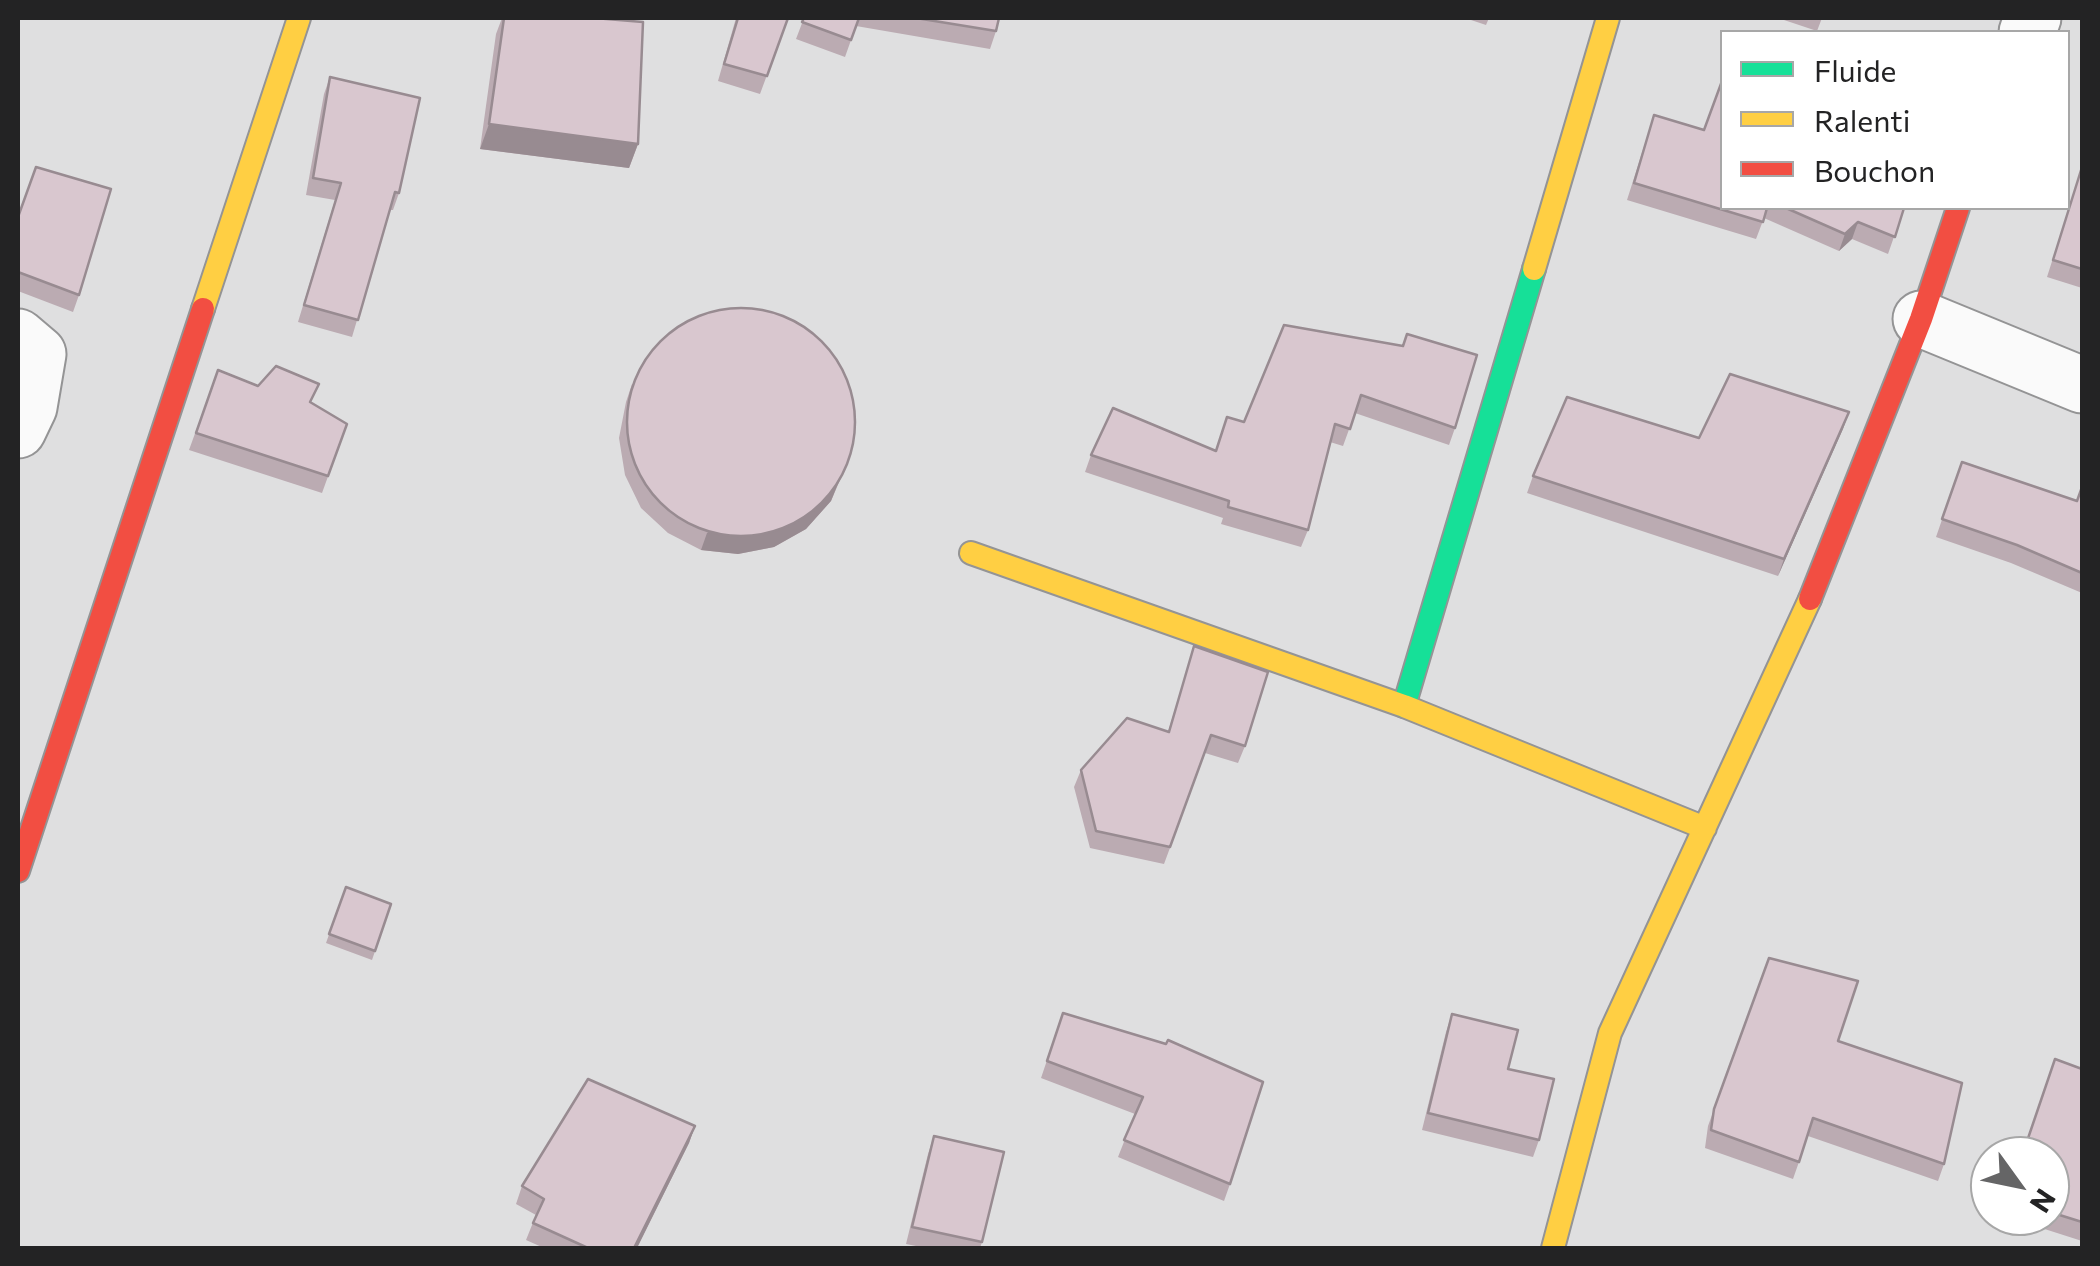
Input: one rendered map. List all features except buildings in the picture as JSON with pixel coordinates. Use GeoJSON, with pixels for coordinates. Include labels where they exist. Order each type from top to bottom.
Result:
{"type":"FeatureCollection","features":[{"type":"Feature","properties":{"kind":"street"},"geometry":{"type":"LineString","coordinates":[[18,872],[299,18]]}},
{"type":"Feature","properties":{"kind":"street"},"geometry":{"type":"LineString","coordinates":[[1404,706],[1608,18]]}},
{"type":"Feature","properties":{"kind":"street"},"geometry":{"type":"LineString","coordinates":[[1553,1248],[1610,1032],[1800,625],[1921,319],[1957,210]]}},
{"type":"Feature","properties":{"kind":"street"},"geometry":{"type":"LineString","coordinates":[[1921,319],[2082,386]]}},
{"type":"Feature","properties":{"kind":"street"},"geometry":{"type":"LineString","coordinates":[[18,336],[38,354],[29,407],[18,430]]}},
{"type":"Feature","properties":{"kind":"street"},"geometry":{"type":"LineString","coordinates":[[971,553],[1404,706],[1705,828]]}},
{"type":"Feature","properties":{"kind":"traffic: fast"},"geometry":{"type":"LineString","coordinates":[[1404,706],[1534,269]]}},
{"type":"Feature","properties":{"kind":"traffic: slow"},"geometry":{"type":"LineString","coordinates":[[203,309],[299,18]]}},
{"type":"Feature","properties":{"kind":"traffic: slow"},"geometry":{"type":"LineString","coordinates":[[1534,269],[1608,18]]}},
{"type":"Feature","properties":{"kind":"traffic: slow"},"geometry":{"type":"LineString","coordinates":[[971,553],[1404,706],[1705,828]]}},
{"type":"Feature","properties":{"kind":"traffic: slow"},"geometry":{"type":"LineString","coordinates":[[1553,1248],[1610,1033],[1810,599]]}},
{"type":"Feature","properties":{"kind":"traffic: jam"},"geometry":{"type":"LineString","coordinates":[[1810,599],[1921,319],[1957,210]]}},
{"type":"Feature","properties":{"kind":"traffic: jam"},"geometry":{"type":"LineString","coordinates":[[18,871],[203,309]]}}]}
